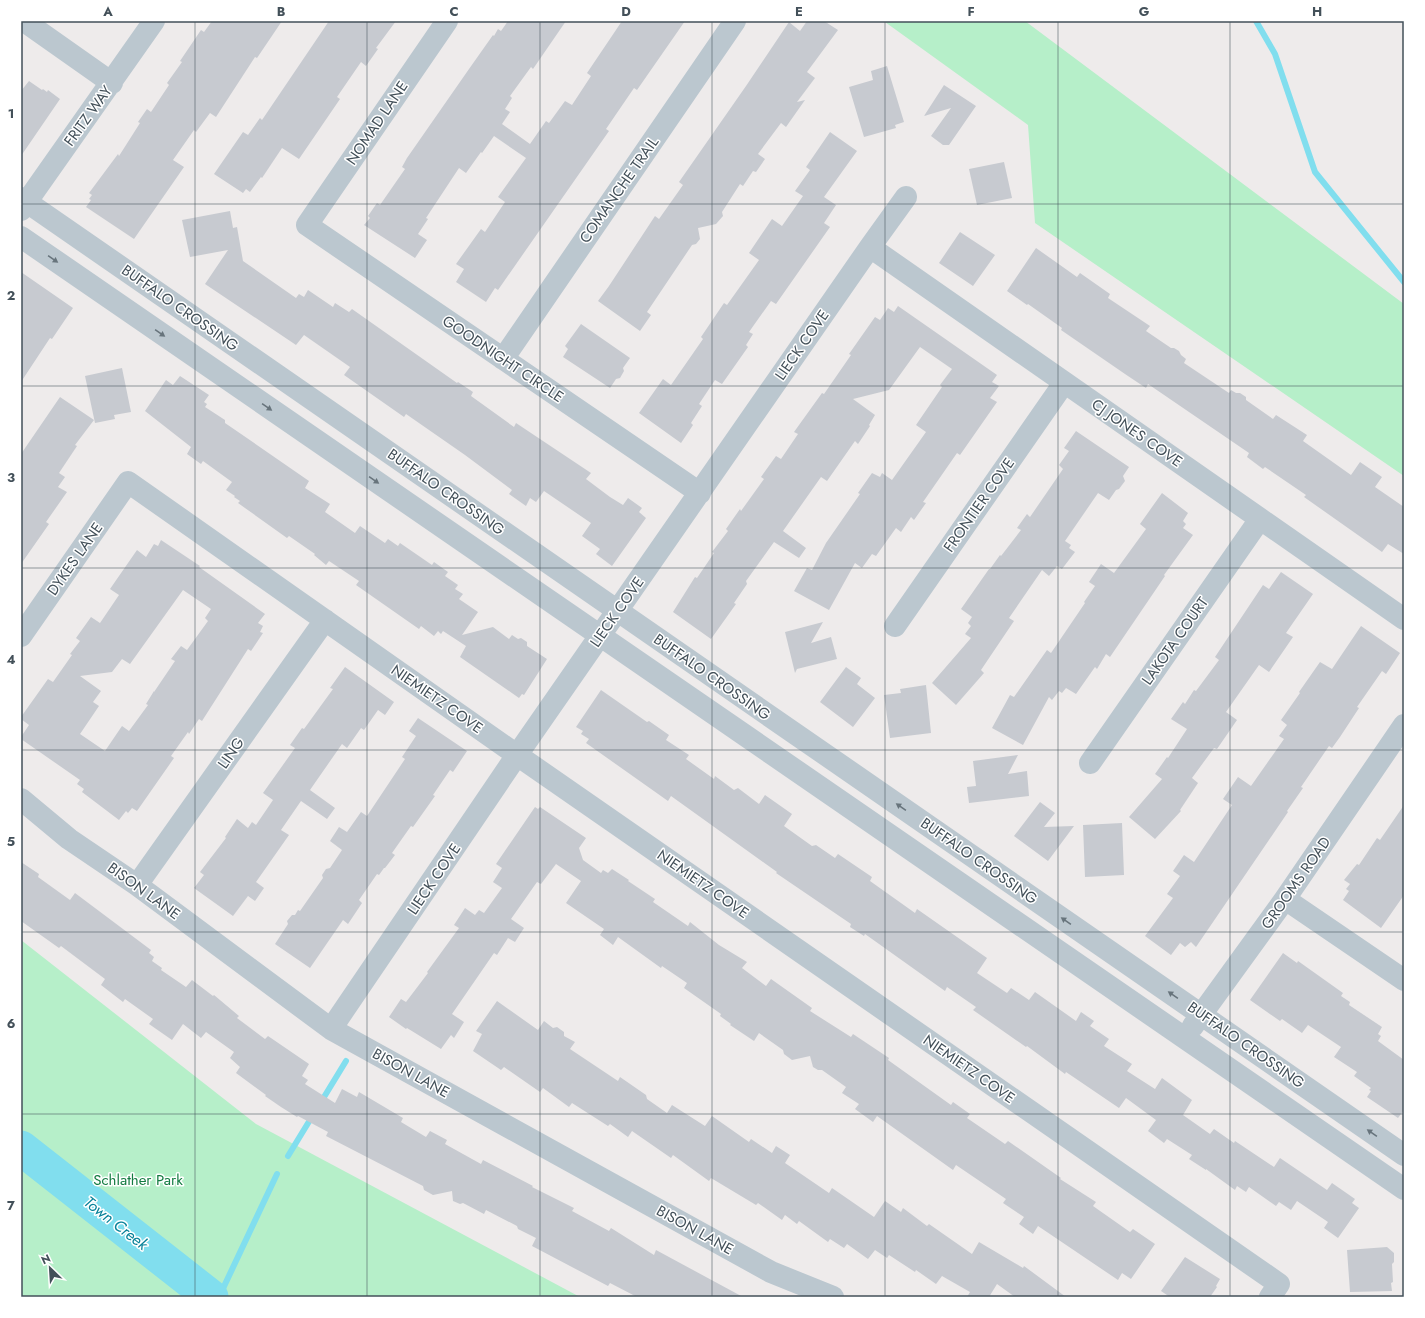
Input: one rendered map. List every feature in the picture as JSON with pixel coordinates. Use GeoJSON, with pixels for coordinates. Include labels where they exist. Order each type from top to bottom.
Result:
{"type":"FeatureCollection","features":[{"type":"Feature","properties":{"kind":"street"},"geometry":{"type":"LineString","coordinates":[[24,21],[112,83]]}},
{"type":"Feature","properties":{"kind":"street","name":"FRITZ WAY"},"geometry":{"type":"LineString","coordinates":[[23,204],[112,83],[154,21]]}},
{"type":"Feature","properties":{"kind":"street","name":"NOMAD LANE"},"geometry":{"type":"LineString","coordinates":[[307,225],[447,21]]}},
{"type":"Feature","properties":{"kind":"street","name":"COMANCHE TRAIL"},"geometry":{"type":"LineString","coordinates":[[503,359],[735,21]]}},
{"type":"Feature","properties":{"kind":"street","name":"LIECK COVE"},"geometry":{"type":"LineString","coordinates":[[331,1029],[617,611],[906,197]]}},
{"type":"Feature","properties":{"kind":"street","name":"BUFFALO CROSSING"},"geometry":{"type":"LineString","coordinates":[[23,204],[617,611],[1404,1155]]}},
{"type":"Feature","properties":{"kind":"street","name":"GOODNIGHT CIRCLE"},"geometry":{"type":"LineString","coordinates":[[307,225],[700,493]]}},
{"type":"Feature","properties":{"kind":"street","name":"BUFFALO CROSSING"},"geometry":{"type":"LineString","coordinates":[[21,237],[1404,1189]]}},
{"type":"Feature","properties":{"kind":"street","name":"CJ JONES COVE"},"geometry":{"type":"LineString","coordinates":[[870,247],[1404,619]]}},
{"type":"Feature","properties":{"kind":"street","name":"FRONTIER COVE"},"geometry":{"type":"LineString","coordinates":[[895,626],[1064,383]]}},
{"type":"Feature","properties":{"kind":"street","name":"NIEMIETZ COVE"},"geometry":{"type":"LineString","coordinates":[[128,482],[1275,1291]]}},
{"type":"Feature","properties":{"kind":"street","name":"DYKES LANE"},"geometry":{"type":"LineString","coordinates":[[21,636],[128,482]]}},
{"type":"Feature","properties":{"kind":"street","name":"LAKOTA COURT"},"geometry":{"type":"LineString","coordinates":[[1090,763],[1260,519]]}},
{"type":"Feature","properties":{"kind":"street","name":"LING"},"geometry":{"type":"LineString","coordinates":[[137,885],[325,620]]}},
{"type":"Feature","properties":{"kind":"street","name":"GROOMS ROAD"},"geometry":{"type":"LineString","coordinates":[[1185,1038],[1285,899],[1404,725]]}},
{"type":"Feature","properties":{"kind":"street","name":"BISON LANE"},"geometry":{"type":"LineString","coordinates":[[21,799],[69,839],[137,885],[331,1029],[771,1272],[833,1297]]}},
{"type":"Feature","properties":{"kind":"street"},"geometry":{"type":"LineString","coordinates":[[1285,899],[1404,980]]}},
{"type":"Feature","properties":{"kind":"green space"},"geometry":{"type":"Polygon","coordinates":[[[1025,21],[1404,304],[1404,476],[1035,223],[1028,125],[885,22],[1025,21]]]}},
{"type":"Feature","properties":{"kind":"green space","name":"Schlather Park"},"geometry":{"type":"Polygon","coordinates":[[[21,940],[256,1124],[580,1297],[21,1297],[21,940]]]}},
{"type":"Feature","properties":{"kind":"building"},"geometry":{"type":"Polygon","coordinates":[[[212,21],[282,21],[257,58],[255,57],[216,117],[210,113],[196,132],[194,130],[173,160],[184,167],[134,239],[86,207],[91,200],[89,199],[92,195],[89,193],[118,154],[119,156],[147,109],[151,112],[169,85],[167,83],[182,62],[180,61],[201,30],[204,32],[212,21]]]}},
{"type":"Feature","properties":{"kind":"building"},"geometry":{"type":"Polygon","coordinates":[[[329,21],[396,21],[376,48],[378,49],[366,66],[361,62],[337,97],[340,99],[299,159],[282,148],[262,178],[261,177],[250,192],[246,189],[243,193],[214,174],[243,132],[248,135],[260,118],[262,120],[329,21]]]}},
{"type":"Feature","properties":{"kind":"building"},"geometry":{"type":"Polygon","coordinates":[[[508,21],[566,21],[533,69],[531,67],[510,96],[512,98],[505,109],[510,112],[502,124],[530,144],[546,121],[549,123],[565,101],[572,105],[591,76],[587,73],[622,21],[685,21],[637,90],[634,88],[606,129],[609,131],[498,290],[495,288],[486,302],[456,282],[464,269],[456,264],[481,229],[485,232],[505,202],[498,197],[526,158],[494,136],[466,173],[459,168],[426,218],[428,219],[418,234],[427,240],[415,258],[364,225],[370,218],[368,216],[377,203],[380,205],[405,169],[402,167],[407,158],[493,35],[494,36],[498,29],[501,31],[508,21]]]}},
{"type":"Feature","properties":{"kind":"building"},"geometry":{"type":"Polygon","coordinates":[[[807,21],[824,21],[838,30],[807,72],[815,78],[797,102],[805,100],[786,127],[781,123],[758,154],[765,159],[756,172],[753,171],[743,186],[740,184],[722,212],[723,216],[716,224],[698,228],[700,239],[696,244],[692,245],[647,312],[651,315],[640,331],[598,301],[655,216],[659,219],[683,185],[679,182],[789,22],[800,31],[807,21]]]}},
{"type":"Feature","properties":{"kind":"building"},"geometry":{"type":"Polygon","coordinates":[[[887,66],[904,122],[895,125],[896,128],[864,137],[849,87],[873,80],[871,71],[887,66]]]}},
{"type":"Feature","properties":{"kind":"building"},"geometry":{"type":"Polygon","coordinates":[[[29,81],[42,90],[43,89],[47,92],[48,90],[60,99],[21,156],[21,91],[29,81]]]}},
{"type":"Feature","properties":{"kind":"building"},"geometry":{"type":"Polygon","coordinates":[[[944,85],[976,106],[949,145],[943,145],[931,136],[951,108],[924,116],[944,85]]]}},
{"type":"Feature","properties":{"kind":"building"},"geometry":{"type":"Polygon","coordinates":[[[830,132],[857,151],[824,197],[836,205],[824,223],[830,227],[776,304],[771,301],[749,332],[753,334],[746,345],[748,347],[722,384],[715,380],[699,404],[702,406],[691,423],[693,425],[681,443],[639,413],[663,379],[671,385],[703,339],[701,337],[724,303],[727,305],[759,260],[749,253],[772,219],[782,226],[803,196],[795,191],[810,170],[806,167],[830,132]]]}},
{"type":"Feature","properties":{"kind":"building"},"geometry":{"type":"Polygon","coordinates":[[[1004,162],[1012,198],[977,205],[969,169],[1004,162]]]}},
{"type":"Feature","properties":{"kind":"building"},"geometry":{"type":"Polygon","coordinates":[[[230,211],[233,228],[237,227],[243,261],[296,298],[299,294],[304,297],[308,290],[333,307],[335,303],[349,312],[352,309],[457,383],[458,382],[473,392],[471,396],[514,427],[516,423],[591,473],[586,479],[610,497],[623,505],[628,498],[642,508],[639,512],[646,518],[612,566],[596,554],[600,549],[582,536],[591,523],[544,491],[536,502],[530,498],[526,506],[509,494],[512,490],[465,455],[406,414],[404,417],[344,375],[350,367],[304,335],[296,345],[205,284],[228,250],[190,257],[182,220],[230,211]]]}},
{"type":"Feature","properties":{"kind":"building"},"geometry":{"type":"Polygon","coordinates":[[[960,232],[995,255],[973,286],[939,263],[960,232]]]}},
{"type":"Feature","properties":{"kind":"building"},"geometry":{"type":"Polygon","coordinates":[[[1036,248],[1077,277],[1080,273],[1110,294],[1108,298],[1150,326],[1146,331],[1171,348],[1179,351],[1186,359],[1184,363],[1229,393],[1231,390],[1236,393],[1240,393],[1246,397],[1246,400],[1273,419],[1276,415],[1307,435],[1303,441],[1351,475],[1360,462],[1382,477],[1375,487],[1404,507],[1404,554],[1388,544],[1382,552],[1304,497],[1306,495],[1265,467],[1263,469],[1247,457],[1249,453],[1148,384],[1146,388],[1125,374],[1061,330],[1062,328],[1028,304],[1027,305],[1007,291],[1036,248]]]}},
{"type":"Feature","properties":{"kind":"building"},"geometry":{"type":"Polygon","coordinates":[[[21,272],[73,308],[52,339],[50,338],[21,382],[21,272]]]}},
{"type":"Feature","properties":{"kind":"building"},"geometry":{"type":"Polygon","coordinates":[[[898,306],[997,375],[992,382],[999,386],[990,398],[997,402],[960,455],[957,453],[923,502],[926,503],[914,520],[911,517],[901,532],[896,528],[876,556],[872,554],[862,568],[855,563],[829,610],[794,591],[807,568],[812,570],[826,543],[860,494],[858,493],[872,473],[880,477],[882,473],[892,480],[926,432],[916,425],[942,387],[940,385],[952,369],[920,347],[889,390],[853,399],[875,415],[869,425],[870,426],[858,444],[855,441],[827,481],[821,477],[783,531],[806,548],[799,558],[774,542],[746,581],[747,584],[734,603],[736,604],[711,639],[673,612],[695,577],[697,578],[714,553],[712,552],[728,531],[726,529],[764,479],[761,477],[776,456],[781,459],[798,434],[794,432],[822,393],[824,394],[851,355],[849,354],[875,317],[880,320],[888,308],[894,312],[898,306]]]}},
{"type":"Feature","properties":{"kind":"building"},"geometry":{"type":"Polygon","coordinates":[[[581,324],[630,358],[623,368],[624,371],[620,378],[616,379],[610,388],[563,357],[568,349],[565,346],[581,324]]]}},
{"type":"Feature","properties":{"kind":"building"},"geometry":{"type":"Polygon","coordinates":[[[122,368],[131,412],[114,415],[115,419],[95,423],[85,376],[122,368]]]}},
{"type":"Feature","properties":{"kind":"building"},"geometry":{"type":"Polygon","coordinates":[[[180,376],[209,395],[204,402],[207,404],[205,407],[225,420],[225,423],[309,481],[305,488],[330,504],[325,512],[355,533],[360,526],[385,543],[388,539],[398,546],[400,543],[432,565],[434,562],[448,572],[445,576],[458,585],[455,589],[463,594],[459,599],[478,612],[462,635],[493,627],[509,639],[512,635],[518,639],[521,638],[527,642],[527,646],[547,659],[524,695],[522,694],[519,698],[460,657],[466,646],[443,631],[441,634],[438,631],[434,636],[421,626],[419,629],[356,585],[359,581],[329,561],[326,565],[314,555],[315,554],[289,536],[287,538],[238,503],[240,501],[226,490],[232,482],[203,461],[201,464],[187,454],[191,447],[145,411],[166,380],[173,385],[180,376]]]}},
{"type":"Feature","properties":{"kind":"building"},"geometry":{"type":"Polygon","coordinates":[[[60,397],[94,420],[75,445],[77,446],[59,473],[65,477],[58,487],[67,492],[46,522],[49,524],[21,564],[21,454],[60,397]]]}},
{"type":"Feature","properties":{"kind":"building"},"geometry":{"type":"Polygon","coordinates":[[[1076,431],[1129,467],[1123,476],[1125,481],[1109,500],[1098,493],[1065,541],[1071,545],[1069,548],[1075,552],[1062,569],[1057,566],[1049,576],[1042,570],[1009,618],[1014,621],[981,670],[984,673],[956,705],[932,683],[971,638],[965,634],[971,626],[968,623],[972,617],[961,609],[989,569],[1021,530],[1017,528],[1027,514],[1030,517],[1063,469],[1059,465],[1069,451],[1064,448],[1076,431]]]}},
{"type":"Feature","properties":{"kind":"building"},"geometry":{"type":"Polygon","coordinates":[[[1162,493],[1188,513],[1183,521],[1186,524],[1183,528],[1193,535],[1164,575],[1165,576],[1110,657],[1106,654],[1097,669],[1095,667],[1076,694],[1066,688],[1062,693],[1059,691],[1052,700],[1049,697],[1023,745],[992,728],[1010,695],[1014,697],[1047,650],[1051,653],[1085,603],[1084,602],[1095,586],[1089,582],[1101,564],[1114,573],[1146,529],[1140,524],[1162,493]]]}},
{"type":"Feature","properties":{"kind":"building"},"geometry":{"type":"Polygon","coordinates":[[[161,540],[200,566],[199,567],[265,614],[258,623],[263,626],[260,632],[263,633],[251,651],[248,649],[202,721],[199,719],[171,756],[174,758],[137,811],[132,808],[128,813],[126,811],[119,820],[82,792],[84,789],[77,784],[80,780],[21,739],[29,725],[21,719],[21,717],[48,679],[53,682],[72,655],[70,654],[80,641],[76,638],[91,617],[100,623],[119,595],[110,589],[137,550],[146,557],[154,544],[158,546],[161,540]],[[183,590],[130,664],[122,659],[112,672],[80,676],[101,691],[93,702],[99,706],[80,734],[105,751],[122,726],[129,731],[148,705],[146,704],[175,661],[171,659],[181,646],[187,650],[208,621],[205,618],[211,609],[183,590]]]}},
{"type":"Feature","properties":{"kind":"building"},"geometry":{"type":"Polygon","coordinates":[[[1281,572],[1313,594],[1286,633],[1293,637],[1269,672],[1259,665],[1226,712],[1237,720],[1217,749],[1214,748],[1192,778],[1198,783],[1180,810],[1181,811],[1155,839],[1129,817],[1162,779],[1155,774],[1167,757],[1168,758],[1187,729],[1171,719],[1183,702],[1185,704],[1194,690],[1196,691],[1219,660],[1215,657],[1263,585],[1269,589],[1281,572]]]}},
{"type":"Feature","properties":{"kind":"building"},"geometry":{"type":"Polygon","coordinates":[[[823,622],[811,643],[831,637],[837,659],[797,669],[795,673],[785,632],[823,622]]]}},
{"type":"Feature","properties":{"kind":"building"},"geometry":{"type":"Polygon","coordinates":[[[1361,626],[1400,653],[1386,674],[1382,671],[1357,707],[1359,708],[1332,748],[1329,746],[1301,787],[1303,788],[1287,811],[1288,812],[1196,947],[1191,942],[1185,947],[1180,943],[1171,955],[1145,936],[1173,898],[1167,894],[1180,876],[1173,871],[1184,855],[1194,862],[1232,805],[1223,799],[1238,777],[1251,786],[1284,739],[1279,736],[1287,725],[1281,720],[1300,693],[1299,692],[1320,662],[1332,669],[1361,626]]]}},
{"type":"Feature","properties":{"kind":"building"},"geometry":{"type":"Polygon","coordinates":[[[345,667],[394,702],[385,715],[378,710],[364,730],[361,728],[347,748],[342,744],[310,790],[335,808],[327,819],[301,801],[281,830],[289,835],[256,882],[264,888],[255,901],[248,896],[233,916],[194,888],[204,875],[200,872],[226,838],[225,837],[237,819],[248,828],[252,822],[256,825],[273,800],[263,793],[295,748],[290,745],[302,728],[304,729],[333,689],[330,688],[345,667]]]}},
{"type":"Feature","properties":{"kind":"building"},"geometry":{"type":"Polygon","coordinates":[[[846,667],[861,678],[857,684],[875,698],[853,727],[820,702],[846,667]]]}},
{"type":"Feature","properties":{"kind":"building"},"geometry":{"type":"Polygon","coordinates":[[[926,685],[931,733],[890,738],[884,695],[901,693],[900,689],[926,685]]]}},
{"type":"Feature","properties":{"kind":"building"},"geometry":{"type":"Polygon","coordinates":[[[601,690],[647,722],[649,721],[669,735],[666,740],[689,755],[686,759],[714,779],[715,776],[734,790],[738,788],[759,804],[765,795],[792,814],[784,826],[812,846],[816,845],[835,858],[838,854],[872,877],[870,881],[915,913],[917,909],[987,958],[977,973],[1007,993],[1011,988],[1029,1000],[1035,992],[1076,1021],[1081,1012],[1094,1021],[1090,1026],[1109,1039],[1104,1046],[1132,1064],[1127,1071],[1155,1089],[1162,1078],[1192,1100],[1183,1115],[1210,1134],[1214,1129],[1274,1167],[1280,1158],[1327,1190],[1332,1183],[1355,1199],[1352,1203],[1359,1208],[1338,1238],[1324,1228],[1328,1222],[1297,1201],[1291,1210],[1279,1202],[1276,1206],[1249,1187],[1246,1192],[1237,1186],[1235,1190],[1206,1169],[1189,1159],[1192,1155],[1167,1139],[1164,1143],[1148,1131],[1156,1120],[1126,1098],[1119,1108],[1066,1072],[1065,1074],[1027,1046],[1026,1047],[973,1010],[976,1007],[947,987],[945,991],[865,934],[864,936],[850,927],[851,924],[776,873],[777,872],[671,796],[668,801],[586,743],[589,739],[581,734],[583,731],[576,727],[601,690]]]}},
{"type":"Feature","properties":{"kind":"building"},"geometry":{"type":"Polygon","coordinates":[[[418,718],[467,751],[453,772],[450,770],[433,795],[435,796],[392,853],[395,855],[379,875],[377,874],[359,900],[362,903],[348,924],[343,920],[310,968],[275,944],[288,924],[287,921],[292,915],[295,915],[298,910],[300,911],[323,878],[322,875],[326,869],[330,868],[342,850],[330,841],[339,827],[347,832],[361,812],[367,816],[405,759],[402,757],[416,736],[409,731],[418,718]]]}},
{"type":"Feature","properties":{"kind":"building"},"geometry":{"type":"Polygon","coordinates":[[[1018,755],[1008,774],[1027,771],[1029,796],[969,803],[967,787],[976,786],[973,761],[1018,755]]]}},
{"type":"Feature","properties":{"kind":"building"},"geometry":{"type":"Polygon","coordinates":[[[1040,802],[1055,813],[1044,827],[1074,826],[1048,861],[1014,836],[1040,802]]]}},
{"type":"Feature","properties":{"kind":"building"},"geometry":{"type":"Polygon","coordinates":[[[1404,805],[1404,895],[1381,928],[1343,900],[1349,891],[1346,889],[1350,884],[1344,880],[1357,864],[1359,865],[1377,838],[1380,840],[1404,805]]]}},
{"type":"Feature","properties":{"kind":"building"},"geometry":{"type":"Polygon","coordinates":[[[535,807],[538,809],[540,807],[586,838],[579,848],[583,860],[601,873],[603,870],[608,873],[612,869],[629,880],[628,881],[655,899],[653,902],[688,926],[690,922],[719,945],[747,962],[742,968],[766,986],[771,979],[812,1008],[810,1011],[851,1037],[853,1034],[889,1058],[888,1060],[951,1105],[953,1102],[970,1114],[967,1118],[1005,1144],[1008,1141],[1061,1178],[1060,1179],[1096,1202],[1093,1206],[1130,1232],[1133,1229],[1155,1244],[1131,1279],[1122,1273],[1118,1280],[1038,1226],[1033,1234],[1019,1224],[1024,1217],[1003,1203],[1006,1199],[956,1165],[953,1170],[877,1116],[873,1122],[855,1109],[859,1104],[842,1093],[846,1087],[822,1070],[818,1070],[813,1067],[810,1056],[792,1060],[784,1054],[783,1050],[759,1033],[754,1041],[730,1025],[731,1024],[720,1016],[721,1014],[684,988],[687,983],[662,966],[661,968],[618,937],[613,945],[600,935],[604,929],[566,903],[581,881],[556,864],[541,884],[537,882],[511,919],[524,928],[515,942],[508,938],[497,955],[494,953],[452,1014],[464,1022],[454,1038],[451,1035],[441,1049],[407,1028],[406,1029],[389,1017],[401,999],[406,1002],[428,973],[427,972],[459,928],[454,925],[465,908],[475,915],[479,910],[484,913],[502,888],[493,882],[502,868],[496,864],[535,807]]]}},
{"type":"Feature","properties":{"kind":"building"},"geometry":{"type":"Polygon","coordinates":[[[1122,823],[1124,875],[1085,877],[1083,825],[1122,823]]]}},
{"type":"Feature","properties":{"kind":"building"},"geometry":{"type":"Polygon","coordinates":[[[21,862],[39,874],[38,877],[70,900],[75,893],[151,950],[149,953],[154,957],[152,961],[162,968],[161,970],[186,987],[192,980],[213,996],[214,995],[239,1016],[237,1018],[265,1039],[268,1036],[309,1064],[302,1076],[308,1080],[305,1084],[335,1103],[342,1089],[357,1097],[359,1092],[403,1118],[401,1122],[426,1137],[430,1131],[447,1140],[445,1144],[481,1164],[483,1160],[574,1208],[572,1211],[609,1231],[611,1228],[654,1255],[656,1250],[743,1297],[637,1297],[610,1283],[608,1286],[532,1246],[536,1238],[518,1229],[517,1226],[486,1210],[484,1214],[463,1203],[460,1204],[453,1201],[452,1191],[433,1195],[424,1190],[423,1186],[326,1136],[328,1132],[298,1116],[297,1117],[281,1107],[236,1073],[240,1067],[230,1058],[234,1052],[206,1032],[201,1038],[183,1024],[172,1040],[149,1024],[153,1019],[125,999],[123,1002],[101,985],[105,979],[61,946],[59,948],[21,921],[21,862]]]}},
{"type":"Feature","properties":{"kind":"building"},"geometry":{"type":"Polygon","coordinates":[[[1283,953],[1297,963],[1298,961],[1343,993],[1341,996],[1350,1002],[1349,1005],[1382,1027],[1378,1034],[1381,1036],[1378,1041],[1404,1060],[1404,1110],[1398,1118],[1367,1097],[1371,1091],[1369,1090],[1371,1088],[1354,1076],[1357,1072],[1334,1057],[1341,1047],[1308,1025],[1302,1033],[1282,1019],[1280,1021],[1250,1000],[1283,953]]]}},
{"type":"Feature","properties":{"kind":"building"},"geometry":{"type":"Polygon","coordinates":[[[497,1001],[538,1030],[544,1021],[553,1028],[557,1027],[564,1032],[564,1036],[575,1042],[570,1049],[618,1081],[620,1077],[646,1095],[647,1099],[667,1113],[672,1105],[705,1126],[712,1116],[749,1142],[751,1139],[772,1153],[776,1146],[790,1155],[785,1163],[829,1193],[832,1188],[874,1217],[885,1201],[901,1212],[903,1208],[927,1226],[929,1224],[972,1254],[979,1242],[1023,1268],[1024,1266],[1066,1297],[1015,1297],[997,1284],[989,1297],[967,1297],[970,1292],[942,1276],[936,1284],[916,1270],[915,1272],[889,1255],[887,1258],[875,1250],[868,1259],[847,1244],[844,1248],[830,1239],[828,1242],[799,1221],[797,1224],[785,1215],[782,1220],[758,1203],[756,1205],[711,1178],[709,1181],[673,1155],[671,1158],[632,1131],[628,1137],[610,1124],[608,1126],[572,1103],[569,1107],[543,1088],[540,1092],[504,1067],[501,1070],[473,1051],[482,1034],[476,1031],[497,1001]]]}},
{"type":"Feature","properties":{"kind":"building"},"geometry":{"type":"Polygon","coordinates":[[[1387,1247],[1394,1253],[1394,1262],[1392,1264],[1393,1282],[1391,1283],[1392,1291],[1350,1292],[1347,1250],[1387,1247]]]}},
{"type":"Feature","properties":{"kind":"building"},"geometry":{"type":"Polygon","coordinates":[[[1185,1257],[1220,1279],[1216,1286],[1217,1287],[1210,1297],[1170,1297],[1161,1291],[1185,1257]]]}},
{"type":"Feature","properties":{"kind":"waterway"},"geometry":{"type":"LineString","coordinates":[[1256,21],[1275,54],[1315,172],[1404,282]]}},
{"type":"Feature","properties":{"kind":"waterway"},"geometry":{"type":"LineString","coordinates":[[321,1102],[346,1061]]}},
{"type":"Feature","properties":{"kind":"waterway"},"geometry":{"type":"LineString","coordinates":[[288,1156],[313,1115]]}},
{"type":"Feature","properties":{"kind":"waterway","name":"Town Creek"},"geometry":{"type":"LineString","coordinates":[[21,1148],[211,1297]]}},
{"type":"Feature","properties":{"kind":"waterway"},"geometry":{"type":"LineString","coordinates":[[219,1297],[277,1174]]}}]}
